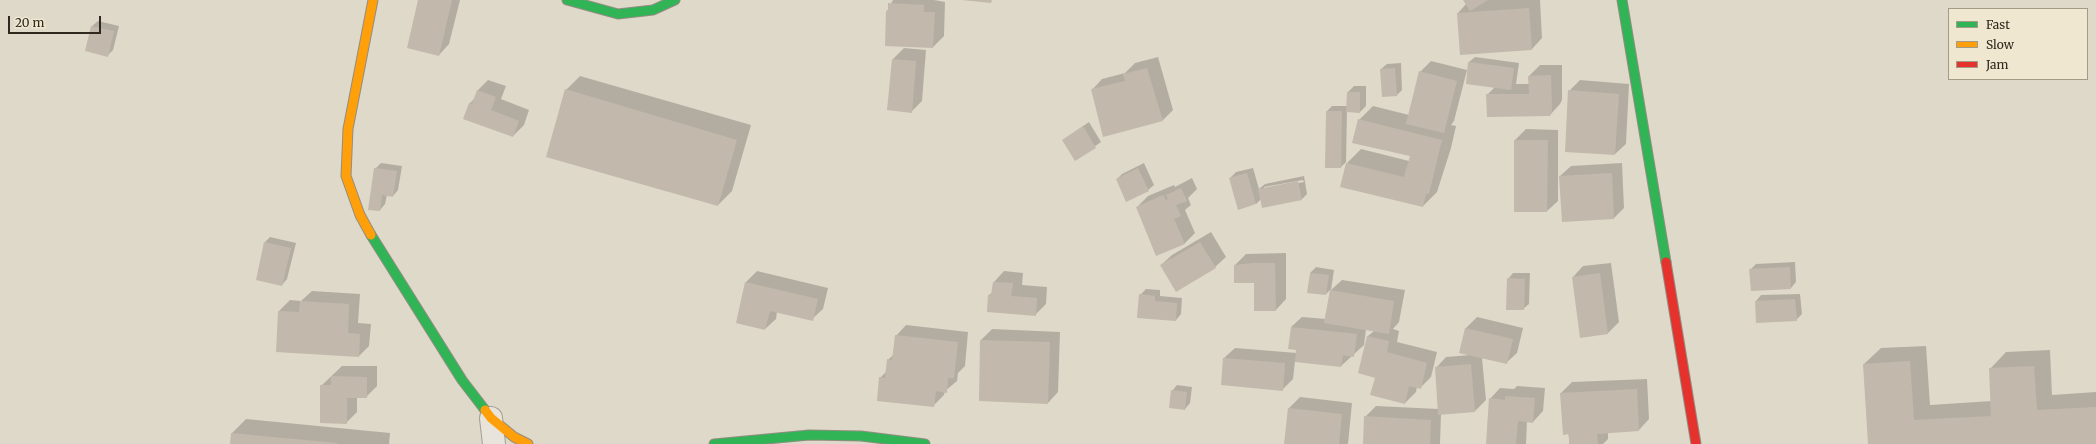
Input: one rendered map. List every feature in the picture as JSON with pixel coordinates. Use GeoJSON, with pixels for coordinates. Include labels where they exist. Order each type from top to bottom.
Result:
{"type":"FeatureCollection","features":[{"type":"Feature","properties":{"kind":"street"},"geometry":{"type":"LineString","coordinates":[[373,0],[348,129],[346,176],[360,215],[379,249],[462,380],[491,418],[514,437],[528,444]]}},
{"type":"Feature","properties":{"kind":"street"},"geometry":{"type":"LineString","coordinates":[[568,0],[618,14],[653,10],[675,0]]}},
{"type":"Feature","properties":{"kind":"street"},"geometry":{"type":"LineString","coordinates":[[1622,0],[1696,444]]}},
{"type":"Feature","properties":{"kind":"street"},"geometry":{"type":"LineString","coordinates":[[491,418],[494,444]]}},
{"type":"Feature","properties":{"kind":"street"},"geometry":{"type":"LineString","coordinates":[[714,444],[809,435],[861,436],[925,444]]}},
{"type":"Feature","properties":{"kind":"building"},"geometry":{"type":"Polygon","coordinates":[[[418,0],[452,0],[439,56],[407,48],[418,0]]]}},
{"type":"Feature","properties":{"kind":"building"},"geometry":{"type":"Polygon","coordinates":[[[962,0],[992,0],[991,3],[962,0]]]}},
{"type":"Feature","properties":{"kind":"building"},"geometry":{"type":"Polygon","coordinates":[[[1463,0],[1488,0],[1470,11],[1463,0]]]}},
{"type":"Feature","properties":{"kind":"building"},"geometry":{"type":"Polygon","coordinates":[[[888,3],[924,5],[924,12],[935,12],[933,48],[885,46],[886,11],[888,11],[888,3]]]}},
{"type":"Feature","properties":{"kind":"building"},"geometry":{"type":"Polygon","coordinates":[[[1529,8],[1532,50],[1460,55],[1457,13],[1529,8]]]}},
{"type":"Feature","properties":{"kind":"building"},"geometry":{"type":"Polygon","coordinates":[[[91,26],[114,31],[108,57],[85,51],[91,26]]]}},
{"type":"Feature","properties":{"kind":"building"},"geometry":{"type":"Polygon","coordinates":[[[892,59],[916,61],[912,113],[887,110],[892,59]]]}},
{"type":"Feature","properties":{"kind":"building"},"geometry":{"type":"Polygon","coordinates":[[[1468,62],[1514,68],[1511,90],[1466,84],[1468,62]]]}},
{"type":"Feature","properties":{"kind":"building"},"geometry":{"type":"Polygon","coordinates":[[[1147,68],[1163,121],[1103,137],[1091,89],[1125,81],[1123,74],[1147,68]]]}},
{"type":"Feature","properties":{"kind":"building"},"geometry":{"type":"Polygon","coordinates":[[[1395,68],[1397,96],[1382,97],[1380,69],[1395,68]]]}},
{"type":"Feature","properties":{"kind":"building"},"geometry":{"type":"Polygon","coordinates":[[[1419,71],[1457,81],[1444,133],[1406,124],[1419,71]]]}},
{"type":"Feature","properties":{"kind":"building"},"geometry":{"type":"Polygon","coordinates":[[[1551,75],[1552,111],[1550,116],[1487,117],[1486,94],[1529,94],[1528,76],[1551,75]]]}},
{"type":"Feature","properties":{"kind":"building"},"geometry":{"type":"Polygon","coordinates":[[[565,89],[737,140],[718,206],[546,157],[565,89]]]}},
{"type":"Feature","properties":{"kind":"building"},"geometry":{"type":"Polygon","coordinates":[[[477,90],[496,97],[491,110],[519,121],[513,137],[463,119],[469,103],[472,104],[477,90]]]}},
{"type":"Feature","properties":{"kind":"building"},"geometry":{"type":"Polygon","coordinates":[[[1568,90],[1619,94],[1615,155],[1565,152],[1568,90]]]}},
{"type":"Feature","properties":{"kind":"building"},"geometry":{"type":"Polygon","coordinates":[[[1347,92],[1360,92],[1360,113],[1346,112],[1347,92]]]}},
{"type":"Feature","properties":{"kind":"building"},"geometry":{"type":"Polygon","coordinates":[[[1326,111],[1342,111],[1341,168],[1325,168],[1326,111]]]}},
{"type":"Feature","properties":{"kind":"building"},"geometry":{"type":"Polygon","coordinates":[[[1358,119],[1442,140],[1429,194],[1426,194],[1423,207],[1340,187],[1346,163],[1404,177],[1410,156],[1352,143],[1358,119]]]}},
{"type":"Feature","properties":{"kind":"building"},"geometry":{"type":"Polygon","coordinates":[[[1083,126],[1096,148],[1075,161],[1062,140],[1083,126]]]}},
{"type":"Feature","properties":{"kind":"building"},"geometry":{"type":"Polygon","coordinates":[[[1514,140],[1548,140],[1547,212],[1514,212],[1514,140]]]}},
{"type":"Feature","properties":{"kind":"building"},"geometry":{"type":"Polygon","coordinates":[[[374,168],[397,171],[393,197],[382,195],[380,211],[368,210],[374,168]]]}},
{"type":"Feature","properties":{"kind":"building"},"geometry":{"type":"Polygon","coordinates":[[[1138,168],[1149,191],[1126,202],[1116,179],[1138,168]]]}},
{"type":"Feature","properties":{"kind":"building"},"geometry":{"type":"Polygon","coordinates":[[[1247,173],[1256,204],[1238,210],[1229,178],[1247,173]]]}},
{"type":"Feature","properties":{"kind":"building"},"geometry":{"type":"Polygon","coordinates":[[[1612,173],[1614,219],[1562,222],[1559,176],[1612,173]]]}},
{"type":"Feature","properties":{"kind":"building"},"geometry":{"type":"Polygon","coordinates":[[[1298,181],[1302,200],[1262,208],[1258,189],[1298,181]]]}},
{"type":"Feature","properties":{"kind":"building"},"geometry":{"type":"Polygon","coordinates":[[[1181,188],[1187,201],[1176,205],[1181,216],[1174,219],[1185,244],[1156,256],[1136,207],[1163,195],[1166,200],[1168,199],[1166,195],[1181,188]]]}},
{"type":"Feature","properties":{"kind":"building"},"geometry":{"type":"Polygon","coordinates":[[[264,242],[291,248],[282,286],[256,280],[264,242]]]}},
{"type":"Feature","properties":{"kind":"building"},"geometry":{"type":"Polygon","coordinates":[[[1200,242],[1216,268],[1176,292],[1160,265],[1200,242]]]}},
{"type":"Feature","properties":{"kind":"building"},"geometry":{"type":"Polygon","coordinates":[[[1275,263],[1276,311],[1254,311],[1254,283],[1234,283],[1234,265],[1275,263]]]}},
{"type":"Feature","properties":{"kind":"building"},"geometry":{"type":"Polygon","coordinates":[[[1790,267],[1791,289],[1751,291],[1749,269],[1790,267]]]}},
{"type":"Feature","properties":{"kind":"building"},"geometry":{"type":"Polygon","coordinates":[[[1310,273],[1329,275],[1326,295],[1307,293],[1310,273]]]}},
{"type":"Feature","properties":{"kind":"building"},"geometry":{"type":"Polygon","coordinates":[[[1600,273],[1608,334],[1580,338],[1572,277],[1600,273]]]}},
{"type":"Feature","properties":{"kind":"building"},"geometry":{"type":"Polygon","coordinates":[[[1507,278],[1525,279],[1524,310],[1506,310],[1507,278]]]}},
{"type":"Feature","properties":{"kind":"building"},"geometry":{"type":"Polygon","coordinates":[[[745,282],[818,299],[813,321],[770,311],[765,330],[736,323],[745,282]]]}},
{"type":"Feature","properties":{"kind":"building"},"geometry":{"type":"Polygon","coordinates":[[[993,282],[1013,283],[1011,296],[1037,298],[1036,316],[987,312],[988,295],[991,295],[993,282]]]}},
{"type":"Feature","properties":{"kind":"building"},"geometry":{"type":"Polygon","coordinates":[[[1330,290],[1394,301],[1389,334],[1324,323],[1330,290]]]}},
{"type":"Feature","properties":{"kind":"building"},"geometry":{"type":"Polygon","coordinates":[[[1139,294],[1155,296],[1155,301],[1177,303],[1176,321],[1137,318],[1139,294]]]}},
{"type":"Feature","properties":{"kind":"building"},"geometry":{"type":"Polygon","coordinates":[[[1795,299],[1797,321],[1756,323],[1755,301],[1795,299]]]}},
{"type":"Feature","properties":{"kind":"building"},"geometry":{"type":"Polygon","coordinates":[[[300,301],[349,304],[348,333],[360,334],[359,357],[276,352],[278,311],[299,312],[300,301]]]}},
{"type":"Feature","properties":{"kind":"building"},"geometry":{"type":"Polygon","coordinates":[[[1291,327],[1357,334],[1354,357],[1343,355],[1341,367],[1295,362],[1296,350],[1288,349],[1291,327]]]}},
{"type":"Feature","properties":{"kind":"building"},"geometry":{"type":"Polygon","coordinates":[[[1465,328],[1513,339],[1507,364],[1459,353],[1465,328]]]}},
{"type":"Feature","properties":{"kind":"building"},"geometry":{"type":"Polygon","coordinates":[[[895,335],[958,342],[954,378],[948,378],[947,393],[936,391],[934,407],[877,401],[879,377],[885,378],[887,359],[892,360],[895,335]]]}},
{"type":"Feature","properties":{"kind":"building"},"geometry":{"type":"Polygon","coordinates":[[[1367,336],[1389,341],[1387,352],[1427,363],[1421,389],[1409,386],[1405,404],[1370,395],[1375,378],[1358,373],[1367,336]]]}},
{"type":"Feature","properties":{"kind":"building"},"geometry":{"type":"Polygon","coordinates":[[[980,340],[1050,342],[1048,404],[979,401],[980,340]]]}},
{"type":"Feature","properties":{"kind":"building"},"geometry":{"type":"Polygon","coordinates":[[[1223,358],[1285,363],[1283,391],[1221,385],[1223,358]]]}},
{"type":"Feature","properties":{"kind":"building"},"geometry":{"type":"Polygon","coordinates":[[[1910,361],[1914,420],[1991,416],[1989,368],[2034,366],[2037,410],[2096,407],[2096,444],[1868,444],[1863,364],[1910,361]]]}},
{"type":"Feature","properties":{"kind":"building"},"geometry":{"type":"Polygon","coordinates":[[[1471,364],[1475,412],[1438,415],[1435,367],[1471,364]]]}},
{"type":"Feature","properties":{"kind":"building"},"geometry":{"type":"Polygon","coordinates":[[[331,376],[367,377],[367,398],[347,398],[347,424],[320,423],[320,385],[331,385],[331,376]]]}},
{"type":"Feature","properties":{"kind":"building"},"geometry":{"type":"Polygon","coordinates":[[[1637,389],[1639,431],[1597,434],[1598,444],[1569,444],[1569,434],[1563,435],[1560,393],[1637,389]]]}},
{"type":"Feature","properties":{"kind":"building"},"geometry":{"type":"Polygon","coordinates":[[[1171,390],[1187,392],[1185,410],[1169,408],[1171,390]]]}},
{"type":"Feature","properties":{"kind":"building"},"geometry":{"type":"Polygon","coordinates":[[[1505,396],[1535,398],[1533,423],[1518,421],[1516,444],[1486,444],[1489,398],[1505,400],[1505,396]]]}},
{"type":"Feature","properties":{"kind":"building"},"geometry":{"type":"Polygon","coordinates":[[[1288,408],[1342,414],[1339,444],[1284,444],[1288,408]]]}},
{"type":"Feature","properties":{"kind":"building"},"geometry":{"type":"Polygon","coordinates":[[[1364,416],[1431,420],[1430,444],[1363,444],[1364,416]]]}},
{"type":"Feature","properties":{"kind":"building"},"geometry":{"type":"Polygon","coordinates":[[[231,433],[337,443],[337,444],[230,444],[231,433]]]}},
{"type":"Feature","properties":{"kind":"traffic: fast"},"geometry":{"type":"LineString","coordinates":[[567,0],[618,14],[653,10],[675,0]]}},
{"type":"Feature","properties":{"kind":"traffic: fast"},"geometry":{"type":"LineString","coordinates":[[1622,0],[1666,262]]}},
{"type":"Feature","properties":{"kind":"traffic: fast"},"geometry":{"type":"LineString","coordinates":[[371,235],[462,380],[485,410]]}},
{"type":"Feature","properties":{"kind":"traffic: fast"},"geometry":{"type":"LineString","coordinates":[[714,444],[809,435],[861,436],[925,444]]}},
{"type":"Feature","properties":{"kind":"traffic: slow"},"geometry":{"type":"LineString","coordinates":[[371,235],[360,215],[346,176],[348,129],[373,0]]}},
{"type":"Feature","properties":{"kind":"traffic: slow"},"geometry":{"type":"LineString","coordinates":[[485,410],[491,418],[514,437],[528,444]]}},
{"type":"Feature","properties":{"kind":"traffic: jam"},"geometry":{"type":"LineString","coordinates":[[1666,262],[1696,444]]}}]}
